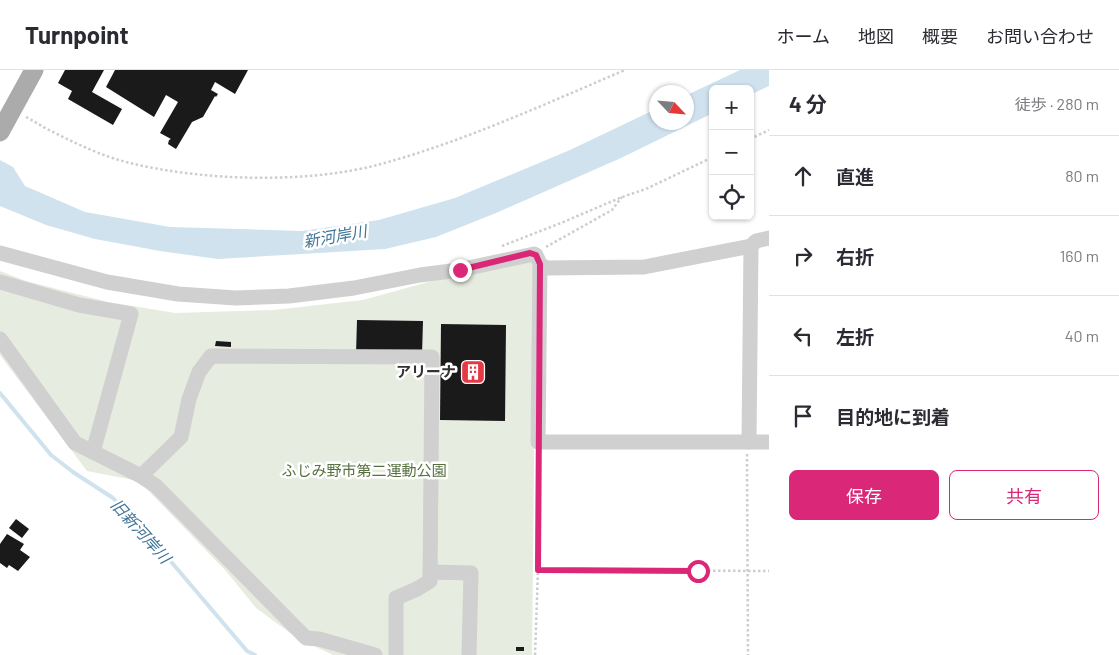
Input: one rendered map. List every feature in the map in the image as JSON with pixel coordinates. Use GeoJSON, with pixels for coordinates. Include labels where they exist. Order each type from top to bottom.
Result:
{"type":"FeatureCollection","features":[{"type":"Feature","properties":{"kind":"main road"},"geometry":{"type":"LineString","coordinates":[[10,122],[34,70]]}},
{"type":"Feature","properties":{"kind":"street"},"geometry":{"type":"LineString","coordinates":[[537,259],[546,268],[644,267],[752,246],[756,242],[769,238]]}},
{"type":"Feature","properties":{"kind":"street"},"geometry":{"type":"LineString","coordinates":[[749,442],[752,246]]}},
{"type":"Feature","properties":{"kind":"street"},"geometry":{"type":"LineString","coordinates":[[0,253],[79,275],[143,289],[202,296],[251,298],[289,296],[346,289],[420,274],[537,259]]}},
{"type":"Feature","properties":{"kind":"street"},"geometry":{"type":"LineString","coordinates":[[537,259],[538,442],[769,442]]}},
{"type":"Feature","properties":{"kind":"street"},"geometry":{"type":"LineString","coordinates":[[0,282],[79,304],[131,314],[93,452]]}},
{"type":"Feature","properties":{"kind":"street"},"geometry":{"type":"LineString","coordinates":[[0,339],[75,443],[141,476],[156,486],[306,638],[319,638],[375,655]]}},
{"type":"Feature","properties":{"kind":"street"},"geometry":{"type":"LineString","coordinates":[[141,476],[181,437],[189,399],[199,372],[210,356],[432,357],[430,581],[396,598],[396,655]]}},
{"type":"Feature","properties":{"kind":"street"},"geometry":{"type":"LineString","coordinates":[[430,572],[470,573],[470,655]]}},
{"type":"Feature","properties":{"kind":"path"},"geometry":{"type":"LineString","coordinates":[[10,122],[130,163],[190,173],[288,177],[337,173],[408,156],[496,125],[625,70]]}},
{"type":"Feature","properties":{"kind":"path"},"geometry":{"type":"LineString","coordinates":[[754,137],[769,130]]}},
{"type":"Feature","properties":{"kind":"path"},"geometry":{"type":"LineString","coordinates":[[496,248],[646,189],[709,159]]}},
{"type":"Feature","properties":{"kind":"path"},"geometry":{"type":"LineString","coordinates":[[537,259],[612,210],[622,197]]}},
{"type":"Feature","properties":{"kind":"path"},"geometry":{"type":"LineString","coordinates":[[535,655],[538,570],[538,442]]}},
{"type":"Feature","properties":{"kind":"path"},"geometry":{"type":"LineString","coordinates":[[748,655],[747,504],[749,442]]}},
{"type":"Feature","properties":{"kind":"path"},"geometry":{"type":"LineString","coordinates":[[538,570],[769,571]]}},
{"type":"Feature","properties":{"kind":"green space","name":"ふじみ野市第二運動公園"},"geometry":{"type":"Polygon","coordinates":[[[531,258],[536,281],[532,655],[333,655],[297,638],[256,608],[226,571],[139,481],[87,471],[0,355],[0,271],[26,281],[108,302],[175,313],[274,310],[363,300],[457,274],[531,258]]]}},
{"type":"Feature","properties":{"kind":"water"},"geometry":{"type":"Polygon","coordinates":[[[740,70],[769,70],[769,86],[754,93],[754,85],[709,85],[709,115],[694,122],[694,92],[740,70]]]}},
{"type":"Feature","properties":{"kind":"water","name":"新河岸川"},"geometry":{"type":"Polygon","coordinates":[[[649,112],[649,130],[678,130],[621,158],[496,213],[436,237],[385,249],[218,259],[95,239],[46,225],[0,206],[0,160],[13,167],[25,186],[85,212],[170,227],[302,231],[379,220],[455,198],[570,150],[649,112]]]}},
{"type":"Feature","properties":{"kind":"building"},"geometry":{"type":"Polygon","coordinates":[[[65,70],[104,70],[92,92],[122,109],[113,125],[68,99],[72,91],[58,83],[65,70]]]}},
{"type":"Feature","properties":{"kind":"building"},"geometry":{"type":"Polygon","coordinates":[[[115,70],[248,70],[235,94],[215,82],[211,90],[218,94],[203,117],[192,122],[176,149],[168,144],[171,139],[160,133],[178,102],[166,95],[154,117],[106,87],[115,70]]]}},
{"type":"Feature","properties":{"kind":"building"},"geometry":{"type":"Polygon","coordinates":[[[357,320],[423,321],[422,355],[356,354],[357,320]]]}},
{"type":"Feature","properties":{"kind":"building","name":"アリーナ"},"geometry":{"type":"Polygon","coordinates":[[[441,324],[506,325],[505,421],[440,420],[441,324]]]}},
{"type":"Feature","properties":{"kind":"building"},"geometry":{"type":"Polygon","coordinates":[[[216,341],[231,342],[231,347],[215,346],[216,341]]]}},
{"type":"Feature","properties":{"kind":"building"},"geometry":{"type":"Polygon","coordinates":[[[16,519],[29,529],[22,538],[9,528],[16,519]]]}},
{"type":"Feature","properties":{"kind":"building"},"geometry":{"type":"Polygon","coordinates":[[[7,534],[24,544],[20,550],[30,557],[18,571],[9,565],[7,568],[0,563],[0,544],[7,534]]]}},
{"type":"Feature","properties":{"kind":"building"},"geometry":{"type":"Polygon","coordinates":[[[516,647],[524,647],[524,651],[516,651],[516,647]]]}},
{"type":"Feature","properties":{"kind":"waterway","name":"旧新河岸川"},"geometry":{"type":"LineString","coordinates":[[0,393],[51,455],[113,498],[156,544],[247,651],[255,655]]}},
{"type":"Feature","properties":{"kind":"place","name":"アリーナ"},"geometry":{"type":"Point","coordinates":[473,372]}},
{"type":"Feature","properties":{"kind":"route"},"geometry":{"type":"LineString","coordinates":[[460,270],[530,253],[536,255],[540,264],[538,570],[698,571]]}}]}
